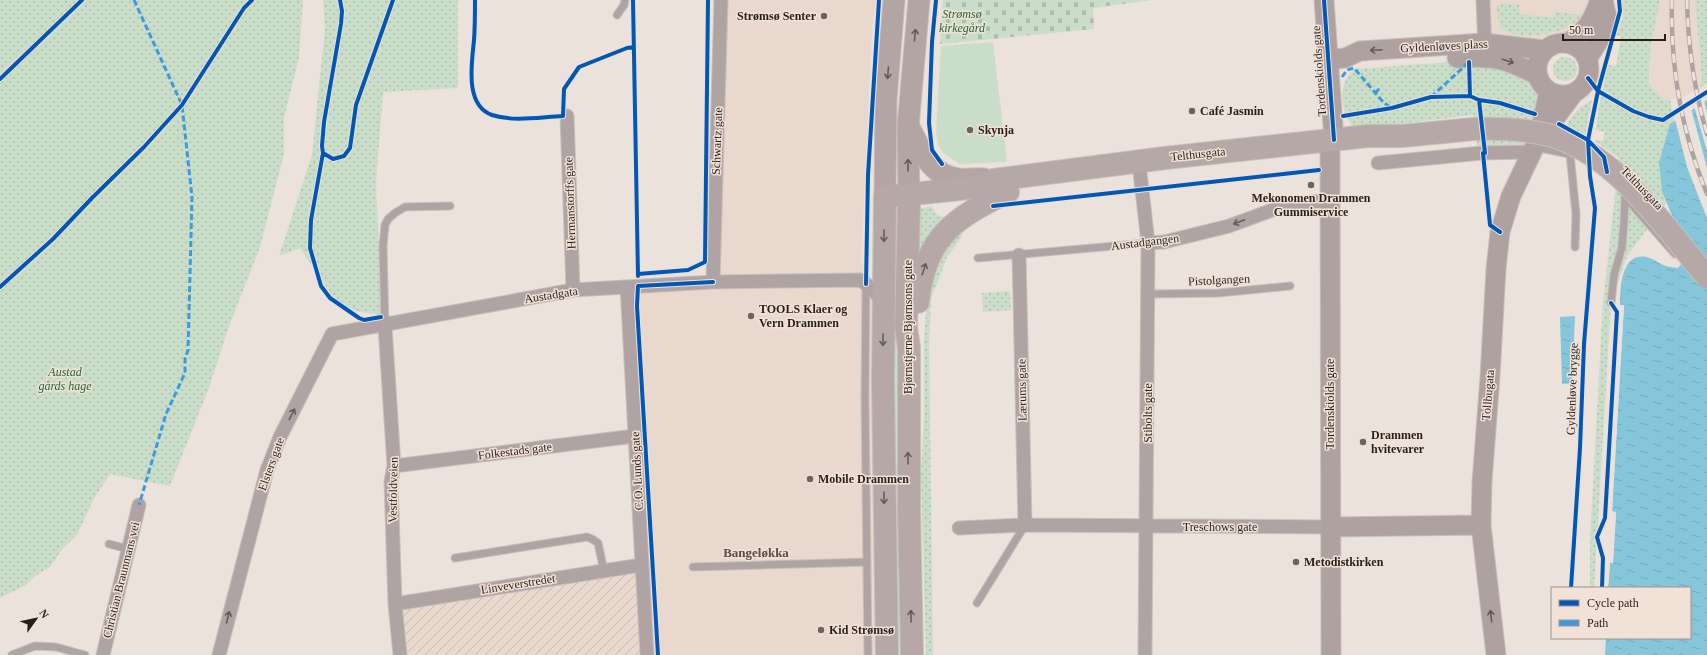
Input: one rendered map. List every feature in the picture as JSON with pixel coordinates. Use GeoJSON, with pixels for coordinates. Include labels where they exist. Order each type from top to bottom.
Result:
{"type":"FeatureCollection","features":[{"type":"Feature","properties":{"kind":"highway","name":"Telthusgata"},"geometry":{"type":"LineString","coordinates":[[909,348],[916,328],[923,271],[936,244],[951,226],[1001,186],[1078,180],[1262,156],[1297,156],[1368,136],[1402,136],[1474,129],[1512,129],[1540,133],[1565,141],[1591,155],[1620,178],[1636,194],[1707,277]]}},
{"type":"Feature","properties":{"kind":"highway","name":"Telthusgata"},"geometry":{"type":"LineString","coordinates":[[884,197],[909,199],[1001,186],[1165,158],[1332,146]]}},
{"type":"Feature","properties":{"kind":"highway","name":"Bjørnstjerne Bjørnsons gate"},"geometry":{"type":"LineString","coordinates":[[884,197],[883,380],[887,655]]}},
{"type":"Feature","properties":{"kind":"highway","name":"Bjørnstjerne Bjørnsons gate"},"geometry":{"type":"LineString","coordinates":[[909,199],[906,327],[909,348],[909,504],[912,655]]}},
{"type":"Feature","properties":{"kind":"main road","name":"Bjørnstjerne Bjørnsons gate"},"geometry":{"type":"LineString","coordinates":[[884,197],[886,100],[894,0]]}},
{"type":"Feature","properties":{"kind":"main road","name":"Bjørnstjerne Bjørnsons gate"},"geometry":{"type":"LineString","coordinates":[[909,199],[908,127],[918,0]]}},
{"type":"Feature","properties":{"kind":"main road","name":"Tordenskiolds gate"},"geometry":{"type":"LineString","coordinates":[[1324,0],[1336,59],[1327,283],[1330,655]]}},
{"type":"Feature","properties":{"kind":"main road"},"geometry":{"type":"LineString","coordinates":[[1568,43],[1580,49],[1588,59],[1589,72],[1588,78],[1581,89],[1572,94],[1563,96],[1549,91],[1542,85],[1537,75],[1538,62],[1545,50],[1556,44],[1568,43],[1580,35],[1594,18],[1602,0]]}},
{"type":"Feature","properties":{"kind":"main road"},"geometry":{"type":"LineString","coordinates":[[1588,59],[1603,34],[1608,22],[1602,0]]}},
{"type":"Feature","properties":{"kind":"main road","name":"Gyldenløves plass"},"geometry":{"type":"LineString","coordinates":[[1336,59],[1361,64],[1485,50],[1545,50]]}},
{"type":"Feature","properties":{"kind":"main road","name":"Gyldenløves plass"},"geometry":{"type":"LineString","coordinates":[[1485,50],[1500,59],[1515,64],[1537,75]]}},
{"type":"Feature","properties":{"kind":"main road","name":"Tollbugata"},"geometry":{"type":"LineString","coordinates":[[1535,147],[1549,91]]}},
{"type":"Feature","properties":{"kind":"main road","name":"Tollbugata"},"geometry":{"type":"LineString","coordinates":[[1496,655],[1481,525],[1482,482],[1496,269],[1500,232],[1511,196],[1535,147],[1572,94]]}},
{"type":"Feature","properties":{"kind":"main road","name":"Telthusgata"},"geometry":{"type":"LineString","coordinates":[[908,127],[924,154],[937,171],[949,177],[959,179],[977,178],[1001,186]]}},
{"type":"Feature","properties":{"kind":"main road","name":"Treschows gate"},"geometry":{"type":"LineString","coordinates":[[1330,527],[1481,525]]}},
{"type":"Feature","properties":{"kind":"street","name":"Schwartz gate"},"geometry":{"type":"LineString","coordinates":[[713,282],[720,0]]}},
{"type":"Feature","properties":{"kind":"street"},"geometry":{"type":"LineString","coordinates":[[1483,0],[1485,50]]}},
{"type":"Feature","properties":{"kind":"street","name":"Hermanstorffs gate"},"geometry":{"type":"LineString","coordinates":[[567,116],[573,290]]}},
{"type":"Feature","properties":{"kind":"street"},"geometry":{"type":"LineString","coordinates":[[1378,163],[1535,147]]}},
{"type":"Feature","properties":{"kind":"street","name":"Stibolts gate"},"geometry":{"type":"LineString","coordinates":[[1140,172],[1148,243],[1145,655]]}},
{"type":"Feature","properties":{"kind":"street","name":"Austadgangen"},"geometry":{"type":"LineString","coordinates":[[1148,243],[1164,242],[1229,226],[1286,204],[1330,200]]}},
{"type":"Feature","properties":{"kind":"street","name":"Lærums gate"},"geometry":{"type":"LineString","coordinates":[[1019,254],[1025,525]]}},
{"type":"Feature","properties":{"kind":"street","name":"Austadgata"},"geometry":{"type":"LineString","coordinates":[[386,326],[573,290],[713,282],[860,280],[866,284]]}},
{"type":"Feature","properties":{"kind":"street"},"geometry":{"type":"LineString","coordinates":[[866,284],[884,301]]}},
{"type":"Feature","properties":{"kind":"street","name":"C.O. Lunds gate"},"geometry":{"type":"LineString","coordinates":[[627,287],[647,655]]}},
{"type":"Feature","properties":{"kind":"street","name":"Elsters gate"},"geometry":{"type":"LineString","coordinates":[[219,655],[267,470],[280,437],[332,334],[386,326]]}},
{"type":"Feature","properties":{"kind":"street","name":"Vestfoldveien"},"geometry":{"type":"LineString","coordinates":[[386,326],[394,466],[391,481],[395,604],[400,655]]}},
{"type":"Feature","properties":{"kind":"street","name":"Folkestads gate"},"geometry":{"type":"LineString","coordinates":[[394,466],[635,436]]}},
{"type":"Feature","properties":{"kind":"street","name":"Christian Braunmans vei"},"geometry":{"type":"LineString","coordinates":[[103,655],[140,505]]}},
{"type":"Feature","properties":{"kind":"street","name":"Treschows gate"},"geometry":{"type":"LineString","coordinates":[[959,528],[1025,525],[1330,527]]}},
{"type":"Feature","properties":{"kind":"street","name":"Linveverstredet"},"geometry":{"type":"LineString","coordinates":[[395,604],[641,565]]}},
{"type":"Feature","properties":{"kind":"lane"},"geometry":{"type":"LineString","coordinates":[[617,15],[624,5],[624,0]]}},
{"type":"Feature","properties":{"kind":"lane"},"geometry":{"type":"LineString","coordinates":[[1535,147],[1583,157],[1590,160],[1621,182],[1625,197],[1622,247],[1614,274],[1611,303]]}},
{"type":"Feature","properties":{"kind":"lane"},"geometry":{"type":"LineString","coordinates":[[1570,154],[1576,214],[1575,247]]}},
{"type":"Feature","properties":{"kind":"lane"},"geometry":{"type":"LineString","coordinates":[[1625,197],[1682,263]]}},
{"type":"Feature","properties":{"kind":"lane"},"geometry":{"type":"LineString","coordinates":[[386,326],[384,226],[395,212],[406,207],[450,206]]}},
{"type":"Feature","properties":{"kind":"lane","name":"Austadgangen"},"geometry":{"type":"LineString","coordinates":[[978,258],[1148,243]]}},
{"type":"Feature","properties":{"kind":"lane"},"geometry":{"type":"LineString","coordinates":[[866,284],[865,398],[868,655]]}},
{"type":"Feature","properties":{"kind":"lane","name":"Pistolgangen"},"geometry":{"type":"LineString","coordinates":[[1148,294],[1219,293],[1290,286]]}},
{"type":"Feature","properties":{"kind":"lane"},"geometry":{"type":"LineString","coordinates":[[978,603],[1025,525]]}},
{"type":"Feature","properties":{"kind":"lane"},"geometry":{"type":"LineString","coordinates":[[455,558],[587,537],[592,538],[598,543],[604,571]]}},
{"type":"Feature","properties":{"kind":"lane"},"geometry":{"type":"LineString","coordinates":[[109,544],[128,549]]}},
{"type":"Feature","properties":{"kind":"lane"},"geometry":{"type":"LineString","coordinates":[[693,567],[867,562]]}},
{"type":"Feature","properties":{"kind":"lane"},"geometry":{"type":"LineString","coordinates":[[12,655],[34,646],[56,647],[85,655]]}},
{"type":"Feature","properties":{"kind":"shaded area"},"geometry":{"type":"Polygon","coordinates":[[[721,0],[876,0],[872,28],[861,262],[884,301],[881,655],[651,655],[627,287],[713,282],[721,0]]]}},
{"type":"Feature","properties":{"kind":"shaded area"},"geometry":{"type":"Polygon","coordinates":[[[1483,0],[1600,0],[1559,43],[1552,45],[1492,43],[1483,0]]]}},
{"type":"Feature","properties":{"kind":"shaded area"},"geometry":{"type":"Polygon","coordinates":[[[1660,0],[1695,0],[1702,77],[1701,87],[1681,98],[1664,100],[1650,83],[1650,51],[1660,0]]]}},
{"type":"Feature","properties":{"kind":"shaded area"},"geometry":{"type":"Polygon","coordinates":[[[641,565],[644,655],[401,655],[395,604],[641,565]]]}},
{"type":"Feature","properties":{"kind":"green space","name":"Austad gårds hage"},"geometry":{"type":"Polygon","coordinates":[[[0,0],[303,0],[299,57],[284,118],[284,154],[260,247],[228,329],[210,385],[170,486],[110,474],[93,500],[77,535],[62,549],[50,567],[35,576],[26,585],[0,598],[0,0]]]}},
{"type":"Feature","properties":{"kind":"green space"},"geometry":{"type":"Polygon","coordinates":[[[323,0],[458,0],[458,88],[383,92],[376,183],[382,315],[355,311],[333,297],[300,248],[279,256],[312,155],[325,29],[323,0]]]}},
{"type":"Feature","properties":{"kind":"green space","name":"Strømsø kirkegård"},"geometry":{"type":"Polygon","coordinates":[[[943,0],[1152,0],[1093,8],[1094,29],[940,44],[943,0]]]}},
{"type":"Feature","properties":{"kind":"green space"},"geometry":{"type":"Polygon","coordinates":[[[1622,0],[1660,0],[1650,51],[1649,83],[1664,100],[1670,99],[1674,122],[1670,124],[1659,162],[1662,192],[1666,204],[1627,256],[1611,303],[1594,587],[1590,587],[1590,540],[1603,303],[1619,158],[1595,140],[1603,141],[1605,132],[1596,130],[1599,106],[1608,65],[1616,66],[1621,36],[1616,35],[1623,17],[1622,0]]]}},
{"type":"Feature","properties":{"kind":"green space"},"geometry":{"type":"Polygon","coordinates":[[[1695,0],[1707,0],[1707,83],[1701,87],[1702,77],[1695,0]]]}},
{"type":"Feature","properties":{"kind":"green space"},"geometry":{"type":"Polygon","coordinates":[[[1501,3],[1520,5],[1519,14],[1554,18],[1555,12],[1582,15],[1570,26],[1554,32],[1535,35],[1515,34],[1500,27],[1496,5],[1501,5],[1501,3]]]}},
{"type":"Feature","properties":{"kind":"green space"},"geometry":{"type":"Polygon","coordinates":[[[993,42],[1007,162],[960,164],[943,153],[938,145],[936,131],[941,46],[993,42]]]}},
{"type":"Feature","properties":{"kind":"green space"},"geometry":{"type":"Polygon","coordinates":[[[1565,57],[1570,58],[1576,64],[1576,74],[1570,80],[1565,81],[1560,80],[1554,74],[1553,69],[1554,64],[1560,58],[1565,57]]]}},
{"type":"Feature","properties":{"kind":"green space"},"geometry":{"type":"Polygon","coordinates":[[[1477,60],[1534,80],[1539,101],[1526,144],[1477,147],[1473,115],[1399,124],[1353,127],[1345,113],[1342,97],[1343,89],[1349,74],[1355,69],[1477,60]]]}},
{"type":"Feature","properties":{"kind":"green space"},"geometry":{"type":"Polygon","coordinates":[[[1592,100],[1585,136],[1564,127],[1579,108],[1592,100]]]}},
{"type":"Feature","properties":{"kind":"green space"},"geometry":{"type":"Polygon","coordinates":[[[932,206],[937,215],[947,218],[918,258],[917,209],[932,206]]]}},
{"type":"Feature","properties":{"kind":"green space"},"geometry":{"type":"Polygon","coordinates":[[[961,233],[962,237],[947,257],[931,299],[929,344],[933,655],[926,655],[921,474],[924,416],[924,340],[927,299],[937,265],[950,243],[961,233]]]}},
{"type":"Feature","properties":{"kind":"green space"},"geometry":{"type":"Polygon","coordinates":[[[1010,291],[1011,310],[983,312],[982,293],[1010,291]]]}},
{"type":"Feature","properties":{"kind":"green space"},"geometry":{"type":"Polygon","coordinates":[[[889,318],[899,320],[906,655],[896,655],[889,318]]]}},
{"type":"Feature","properties":{"kind":"water"},"geometry":{"type":"Polygon","coordinates":[[[1707,100],[1707,655],[1605,655],[1606,639],[1691,639],[1691,587],[1608,587],[1610,562],[1613,562],[1616,512],[1612,512],[1624,306],[1620,305],[1622,281],[1627,266],[1631,260],[1638,257],[1646,257],[1665,266],[1678,268],[1682,263],[1687,250],[1662,192],[1659,162],[1670,124],[1707,100]]]}},
{"type":"Feature","properties":{"kind":"water"},"geometry":{"type":"Polygon","coordinates":[[[1575,316],[1572,383],[1562,384],[1560,317],[1575,316]]]}},
{"type":"Feature","properties":{"kind":"pier"},"geometry":{"type":"Polygon","coordinates":[[[1704,100],[1707,113],[1707,151],[1694,106],[1704,100]]]}},
{"type":"Feature","properties":{"kind":"pier"},"geometry":{"type":"Polygon","coordinates":[[[1691,108],[1707,168],[1707,218],[1687,167],[1675,119],[1691,108]]]}},
{"type":"Feature","properties":{"kind":"pier"},"geometry":{"type":"Polygon","coordinates":[[[1618,305],[1624,305],[1612,511],[1616,512],[1613,563],[1610,563],[1608,587],[1606,587],[1608,562],[1611,560],[1614,514],[1610,512],[1622,307],[1619,307],[1618,305]]]}},
{"type":"Feature","properties":{"kind":"railway"},"geometry":{"type":"LineString","coordinates":[[1672,0],[1673,50],[1679,99],[1684,123],[1698,171],[1707,194]]}},
{"type":"Feature","properties":{"kind":"railway"},"geometry":{"type":"LineString","coordinates":[[1687,0],[1692,68],[1707,134]]}},
{"type":"Feature","properties":{"kind":"marked path"},"geometry":{"type":"LineString","coordinates":[[134,0],[182,105],[192,197],[188,350],[185,359],[185,373],[166,414],[139,505]]}},
{"type":"Feature","properties":{"kind":"marked path"},"geometry":{"type":"LineString","coordinates":[[1431,97],[1469,62]]}},
{"type":"Feature","properties":{"kind":"marked path"},"geometry":{"type":"LineString","coordinates":[[1342,77],[1347,70],[1354,68],[1384,103],[1392,108]]}},
{"type":"Feature","properties":{"kind":"marked path"},"geometry":{"type":"LineString","coordinates":[[1375,93],[1381,87]]}},
{"type":"Feature","properties":{"kind":"cycle path"},"geometry":{"type":"LineString","coordinates":[[0,79],[82,0]]}},
{"type":"Feature","properties":{"kind":"cycle path"},"geometry":{"type":"LineString","coordinates":[[0,287],[53,239],[144,147],[182,105],[244,8],[252,0]]}},
{"type":"Feature","properties":{"kind":"cycle path"},"geometry":{"type":"LineString","coordinates":[[340,0],[342,11],[341,24],[324,122],[322,146],[323,153],[333,159],[344,156],[350,148],[356,105],[393,0]]}},
{"type":"Feature","properties":{"kind":"cycle path"},"geometry":{"type":"LineString","coordinates":[[475,0],[475,30],[471,71],[473,93],[483,110],[492,115],[518,119],[563,116],[564,89],[579,67],[627,48],[634,47]]}},
{"type":"Feature","properties":{"kind":"cycle path"},"geometry":{"type":"LineString","coordinates":[[633,0],[638,276]]}},
{"type":"Feature","properties":{"kind":"cycle path"},"geometry":{"type":"LineString","coordinates":[[638,274],[688,270],[705,262],[708,0]]}},
{"type":"Feature","properties":{"kind":"cycle path"},"geometry":{"type":"LineString","coordinates":[[866,284],[868,175],[879,0]]}},
{"type":"Feature","properties":{"kind":"cycle path"},"geometry":{"type":"LineString","coordinates":[[936,0],[932,42],[929,123],[932,150],[942,164]]}},
{"type":"Feature","properties":{"kind":"cycle path"},"geometry":{"type":"LineString","coordinates":[[1324,0],[1334,140]]}},
{"type":"Feature","properties":{"kind":"cycle path","name":"Gyldenløve brygge"},"geometry":{"type":"LineString","coordinates":[[1571,587],[1580,448],[1584,344],[1595,208],[1590,176],[1588,140],[1598,91],[1620,11],[1619,0]]}},
{"type":"Feature","properties":{"kind":"cycle path"},"geometry":{"type":"LineString","coordinates":[[1469,62],[1470,96],[1479,100],[1500,103],[1535,114]]}},
{"type":"Feature","properties":{"kind":"cycle path"},"geometry":{"type":"LineString","coordinates":[[1588,78],[1598,91],[1633,111],[1663,120],[1707,92]]}},
{"type":"Feature","properties":{"kind":"cycle path"},"geometry":{"type":"LineString","coordinates":[[1343,116],[1392,108],[1431,97],[1470,96]]}},
{"type":"Feature","properties":{"kind":"cycle path"},"geometry":{"type":"LineString","coordinates":[[1479,100],[1485,153]]}},
{"type":"Feature","properties":{"kind":"cycle path"},"geometry":{"type":"LineString","coordinates":[[1559,124],[1588,140],[1604,157],[1607,172]]}},
{"type":"Feature","properties":{"kind":"cycle path"},"geometry":{"type":"LineString","coordinates":[[323,153],[311,220],[310,248],[321,286],[330,298],[359,318],[364,320],[381,317]]}},
{"type":"Feature","properties":{"kind":"cycle path"},"geometry":{"type":"LineString","coordinates":[[1483,153],[1490,225],[1500,232]]}},
{"type":"Feature","properties":{"kind":"cycle path"},"geometry":{"type":"LineString","coordinates":[[993,206],[1319,170]]}},
{"type":"Feature","properties":{"kind":"cycle path"},"geometry":{"type":"LineString","coordinates":[[658,655],[637,306],[638,286],[713,282]]}},
{"type":"Feature","properties":{"kind":"cycle path"},"geometry":{"type":"LineString","coordinates":[[1602,587],[1603,558],[1597,537],[1605,518],[1617,312],[1611,303]]}},
{"type":"Feature","properties":{"kind":"place","name":"Strømsø Senter"},"geometry":{"type":"Point","coordinates":[824,16]}},
{"type":"Feature","properties":{"kind":"place","name":"Café Jasmin"},"geometry":{"type":"Point","coordinates":[1192,111]}},
{"type":"Feature","properties":{"kind":"place","name":"Skynja"},"geometry":{"type":"Point","coordinates":[970,130]}},
{"type":"Feature","properties":{"kind":"place","name":"Mekonomen Drammen Gummiservice"},"geometry":{"type":"Point","coordinates":[1311,185]}},
{"type":"Feature","properties":{"kind":"place","name":"TOOLS Klaer og Vern Drammen"},"geometry":{"type":"Point","coordinates":[751,316]}},
{"type":"Feature","properties":{"kind":"place","name":"Drammen hvitevarer"},"geometry":{"type":"Point","coordinates":[1363,442]}},
{"type":"Feature","properties":{"kind":"place","name":"Mobile Drammen"},"geometry":{"type":"Point","coordinates":[810,479]}},
{"type":"Feature","properties":{"kind":"place","name":"Metodistkirken"},"geometry":{"type":"Point","coordinates":[1296,562]}},
{"type":"Feature","properties":{"kind":"place","name":"Kid Strømsø"},"geometry":{"type":"Point","coordinates":[821,630]}},
{"type":"Feature","properties":{"kind":"district","name":"Bangeløkka"},"geometry":{"type":"Point","coordinates":[756,552]}}]}
